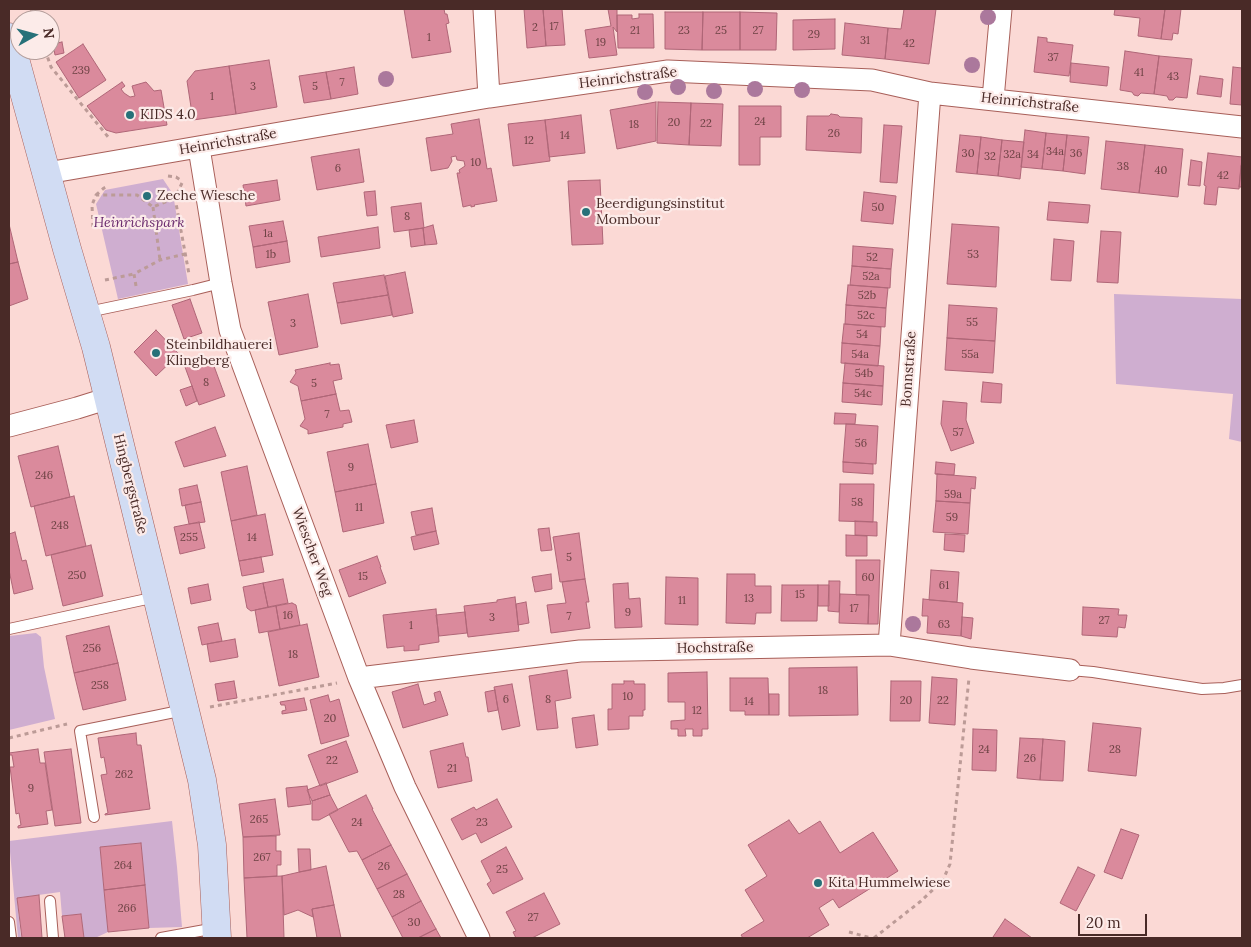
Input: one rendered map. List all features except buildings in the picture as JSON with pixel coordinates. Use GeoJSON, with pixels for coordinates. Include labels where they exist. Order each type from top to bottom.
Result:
{"type":"FeatureCollection","features":[{"type":"Feature","properties":{"kind":"street"},"geometry":{"type":"LineString","coordinates":[[484,9],[489,97]]}},
{"type":"Feature","properties":{"kind":"street"},"geometry":{"type":"LineString","coordinates":[[993,99],[1001,9]]}},
{"type":"Feature","properties":{"kind":"street","name":"Hingbergstraße"},"geometry":{"type":"LineString","coordinates":[[9,37],[15,80],[47,173],[109,398],[202,780],[212,844],[217,933]]}},
{"type":"Feature","properties":{"kind":"street","name":"Heinrichstraße"},"geometry":{"type":"LineString","coordinates":[[47,173],[489,97],[668,71],[872,80],[930,93],[1242,127]]}},
{"type":"Feature","properties":{"kind":"street","name":"Bonnstraße"},"geometry":{"type":"LineString","coordinates":[[889,645],[930,93]]}},
{"type":"Feature","properties":{"kind":"street","name":"Wiescher Weg"},"geometry":{"type":"LineString","coordinates":[[199,148],[230,330],[360,678],[405,787],[479,938]]}},
{"type":"Feature","properties":{"kind":"street"},"geometry":{"type":"LineString","coordinates":[[9,426],[109,398]]}},
{"type":"Feature","properties":{"kind":"street","name":"Hochstraße"},"geometry":{"type":"LineString","coordinates":[[360,678],[580,651],[889,645],[971,658],[1070,670]]}},
{"type":"Feature","properties":{"kind":"lane"},"geometry":{"type":"LineString","coordinates":[[86,312],[221,283]]}},
{"type":"Feature","properties":{"kind":"lane"},"geometry":{"type":"LineString","coordinates":[[9,629],[157,597]]}},
{"type":"Feature","properties":{"kind":"lane"},"geometry":{"type":"LineString","coordinates":[[1070,670],[1202,689],[1242,685]]}},
{"type":"Feature","properties":{"kind":"lane"},"geometry":{"type":"LineString","coordinates":[[94,818],[80,731],[184,710]]}},
{"type":"Feature","properties":{"kind":"lane"},"geometry":{"type":"LineString","coordinates":[[50,901],[53,938]]}},
{"type":"Feature","properties":{"kind":"lane"},"geometry":{"type":"LineString","coordinates":[[9,922],[11,938]]}},
{"type":"Feature","properties":{"kind":"lane"},"geometry":{"type":"LineString","coordinates":[[161,938],[217,933]]}},
{"type":"Feature","properties":{"kind":"path"},"geometry":{"type":"LineString","coordinates":[[49,60],[51,67],[109,138],[118,182],[104,188],[96,195],[92,205],[93,227]]}},
{"type":"Feature","properties":{"kind":"path"},"geometry":{"type":"LineString","coordinates":[[193,290],[175,198],[183,182],[204,177]]}},
{"type":"Feature","properties":{"kind":"path"},"geometry":{"type":"LineString","coordinates":[[96,195],[137,196],[153,207],[160,260]]}},
{"type":"Feature","properties":{"kind":"path"},"geometry":{"type":"LineString","coordinates":[[153,207],[175,198]]}},
{"type":"Feature","properties":{"kind":"path"},"geometry":{"type":"LineString","coordinates":[[105,280],[134,274],[160,260],[185,254]]}},
{"type":"Feature","properties":{"kind":"path"},"geometry":{"type":"LineString","coordinates":[[134,274],[139,302]]}},
{"type":"Feature","properties":{"kind":"path"},"geometry":{"type":"LineString","coordinates":[[849,932],[872,938],[921,901],[943,880],[950,864],[971,658]]}},
{"type":"Feature","properties":{"kind":"path"},"geometry":{"type":"LineString","coordinates":[[184,710],[212,707],[360,678]]}},
{"type":"Feature","properties":{"kind":"green space","name":"Heinrichspark"},"geometry":{"type":"Polygon","coordinates":[[[163,179],[173,194],[188,284],[118,299],[96,204],[105,190],[163,179]]]}},
{"type":"Feature","properties":{"kind":"green space"},"geometry":{"type":"Polygon","coordinates":[[[1114,294],[1242,299],[1242,442],[1229,439],[1233,394],[1116,384],[1114,294]]]}},
{"type":"Feature","properties":{"kind":"green space"},"geometry":{"type":"Polygon","coordinates":[[[36,633],[41,637],[44,667],[55,719],[9,730],[9,636],[36,633]]]}},
{"type":"Feature","properties":{"kind":"green space"},"geometry":{"type":"Polygon","coordinates":[[[172,821],[182,927],[149,928],[141,843],[100,847],[108,932],[95,938],[84,938],[81,914],[62,916],[60,892],[17,898],[21,938],[18,938],[9,841],[172,821]]]}},
{"type":"Feature","properties":{"kind":"place","name":"KIDS 4.0"},"geometry":{"type":"Point","coordinates":[130,115]}},
{"type":"Feature","properties":{"kind":"place","name":"Zeche Wiesche"},"geometry":{"type":"Point","coordinates":[147,196]}},
{"type":"Feature","properties":{"kind":"place","name":"Beerdigungsinstitut Mombour"},"geometry":{"type":"Point","coordinates":[586,212]}},
{"type":"Feature","properties":{"kind":"place","name":"Steinbildhauerei Klingberg"},"geometry":{"type":"Point","coordinates":[156,353]}},
{"type":"Feature","properties":{"kind":"place","name":"Kita Hummelwiese"},"geometry":{"type":"Point","coordinates":[818,883]}}]}
